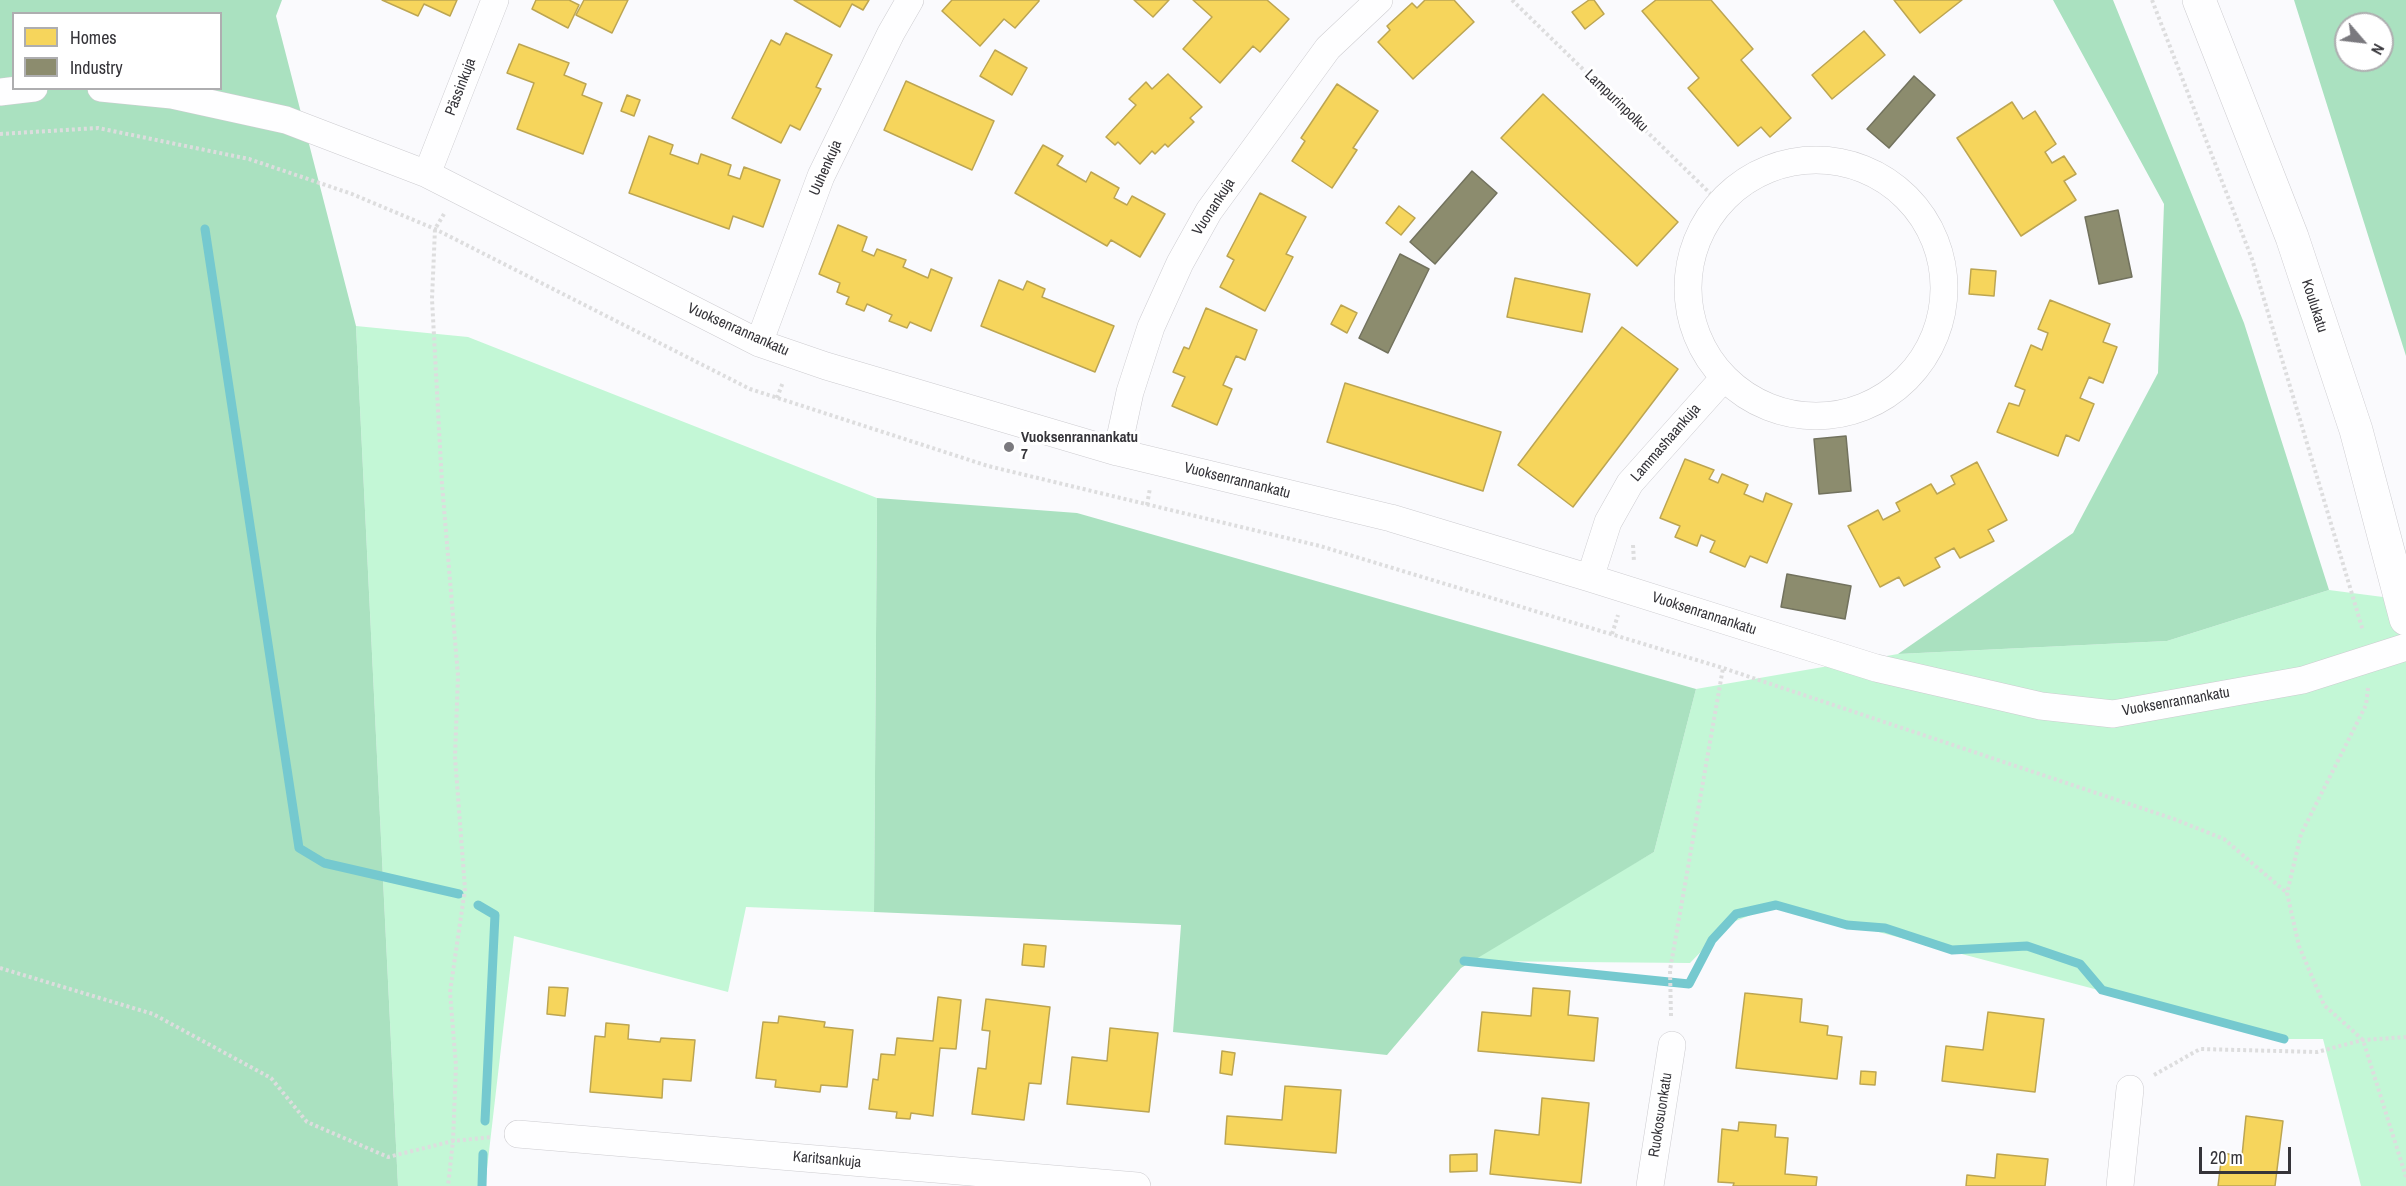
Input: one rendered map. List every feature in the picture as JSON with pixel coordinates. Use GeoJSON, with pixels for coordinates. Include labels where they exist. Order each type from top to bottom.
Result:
{"type":"FeatureCollection","features":[{"type":"Feature","properties":{"kind":"street","name":"Pässinkuja"},"geometry":{"type":"LineString","coordinates":[[427,174],[495,0]]}},
{"type":"Feature","properties":{"kind":"street","name":"Uuhenkuja"},"geometry":{"type":"LineString","coordinates":[[759,343],[820,176],[891,33],[910,0]]}},
{"type":"Feature","properties":{"kind":"street","name":"Vuonankuja"},"geometry":{"type":"LineString","coordinates":[[1117,452],[1130,392],[1151,327],[1180,262],[1209,211],[1328,48],[1378,0]]}},
{"type":"Feature","properties":{"kind":"street","name":"Koulukatu"},"geometry":{"type":"LineString","coordinates":[[2199,0],[2303,271],[2356,430],[2406,619]]}},
{"type":"Feature","properties":{"kind":"street"},"geometry":{"type":"LineString","coordinates":[[0,92],[17,90]]}},
{"type":"Feature","properties":{"kind":"street","name":"Vuoksenrannankatu"},"geometry":{"type":"LineString","coordinates":[[121,90],[172,95],[286,120],[427,174],[759,343],[826,366],[1117,452],[1391,518],[1876,668],[2041,706],[2113,714],[2303,680],[2406,647]]}},
{"type":"Feature","properties":{"kind":"street"},"geometry":{"type":"LineString","coordinates":[[1838,160],[1878,174],[1912,202],[1935,238],[1945,281],[1940,324],[1920,363],[1889,393],[1850,412],[1807,416],[1765,406],[1722,380],[1700,342],[1688,294],[1695,245],[1720,203],[1753,175],[1794,161],[1838,160]]}},
{"type":"Feature","properties":{"kind":"street","name":"Lammashaankuja"},"geometry":{"type":"LineString","coordinates":[[1590,578],[1608,522],[1630,483],[1722,380]]}},
{"type":"Feature","properties":{"kind":"street","name":"Ruokosuonkatu"},"geometry":{"type":"LineString","coordinates":[[1650,1186],[1672,1045]]}},
{"type":"Feature","properties":{"kind":"street"},"geometry":{"type":"LineString","coordinates":[[2120,1186],[2130,1089]]}},
{"type":"Feature","properties":{"kind":"street","name":"Karitsankuja"},"geometry":{"type":"LineString","coordinates":[[518,1134],[1137,1186]]}},
{"type":"Feature","properties":{"kind":"path","name":"Lampurinpolku"},"geometry":{"type":"LineString","coordinates":[[1512,0],[1720,203]]}},
{"type":"Feature","properties":{"kind":"path"},"geometry":{"type":"LineString","coordinates":[[2152,0],[2252,259],[2371,659],[2366,705],[2301,834],[2287,893],[2299,946],[2324,1005],[2363,1040],[2406,1177]]}},
{"type":"Feature","properties":{"kind":"path"},"geometry":{"type":"LineString","coordinates":[[435,229],[432,299],[443,496],[458,676],[455,757],[465,889],[450,992],[456,1066],[453,1141],[448,1186]]}},
{"type":"Feature","properties":{"kind":"path"},"geometry":{"type":"LineString","coordinates":[[1671,998],[1670,970],[1723,668]]}},
{"type":"Feature","properties":{"kind":"path"},"geometry":{"type":"LineString","coordinates":[[0,968],[153,1014],[271,1078],[307,1122],[388,1156],[453,1141],[518,1134]]}},
{"type":"Feature","properties":{"kind":"path"},"geometry":{"type":"LineString","coordinates":[[2130,1089],[2200,1049],[2317,1052],[2363,1040],[2406,1037]]}},
{"type":"Feature","properties":{"kind":"green space"},"geometry":{"type":"Polygon","coordinates":[[[0,0],[282,0],[276,16],[356,326],[398,1186],[0,1186],[0,0]]]}},
{"type":"Feature","properties":{"kind":"green space"},"geometry":{"type":"Polygon","coordinates":[[[2053,0],[2113,0],[2244,323],[2329,590],[2167,641],[1898,654],[2073,533],[2158,373],[2164,204],[2053,0]]]}},
{"type":"Feature","properties":{"kind":"green space"},"geometry":{"type":"Polygon","coordinates":[[[2294,0],[2406,0],[2406,356],[2294,0]]]}},
{"type":"Feature","properties":{"kind":"green space"},"geometry":{"type":"Polygon","coordinates":[[[356,326],[468,337],[877,498],[874,912],[746,907],[728,992],[514,936],[485,1186],[398,1186],[356,326]]]}},
{"type":"Feature","properties":{"kind":"green space"},"geometry":{"type":"Polygon","coordinates":[[[877,498],[1077,513],[1696,689],[1654,852],[1461,968],[1387,1055],[1173,1032],[1181,925],[874,912],[877,498]]]}},
{"type":"Feature","properties":{"kind":"green space"},"geometry":{"type":"Polygon","coordinates":[[[2329,590],[2406,600],[2406,1186],[2361,1186],[2323,1039],[2284,1039],[1776,905],[1728,924],[1690,963],[1464,961],[1654,852],[1696,689],[1898,654],[2167,641],[2329,590]]]}},
{"type":"Feature","properties":{"kind":"building: Homes"},"geometry":{"type":"Polygon","coordinates":[[[382,0],[457,0],[450,16],[424,4],[418,16],[382,0]]]}},
{"type":"Feature","properties":{"kind":"building: Homes"},"geometry":{"type":"Polygon","coordinates":[[[536,0],[569,0],[579,5],[568,28],[532,9],[536,0]]]}},
{"type":"Feature","properties":{"kind":"building: Homes"},"geometry":{"type":"Polygon","coordinates":[[[584,0],[628,0],[612,33],[576,15],[584,0]]]}},
{"type":"Feature","properties":{"kind":"building: Homes"},"geometry":{"type":"Polygon","coordinates":[[[794,0],[869,0],[863,10],[852,4],[840,27],[794,0]]]}},
{"type":"Feature","properties":{"kind":"building: Homes"},"geometry":{"type":"Polygon","coordinates":[[[952,0],[1039,1],[1015,28],[1004,19],[980,46],[942,11],[952,0]]]}},
{"type":"Feature","properties":{"kind":"building: Homes"},"geometry":{"type":"Polygon","coordinates":[[[1134,0],[1169,0],[1153,17],[1134,0]]]}},
{"type":"Feature","properties":{"kind":"building: Homes"},"geometry":{"type":"Polygon","coordinates":[[[1193,0],[1267,0],[1289,19],[1260,52],[1253,46],[1220,83],[1183,49],[1212,17],[1193,0]]]}},
{"type":"Feature","properties":{"kind":"building: Homes"},"geometry":{"type":"Polygon","coordinates":[[[1425,0],[1454,0],[1474,22],[1413,79],[1378,42],[1390,30],[1387,26],[1412,3],[1417,8],[1425,0]]]}},
{"type":"Feature","properties":{"kind":"building: Homes"},"geometry":{"type":"Polygon","coordinates":[[[1589,0],[1594,0],[1604,14],[1585,29],[1572,12],[1589,0]]]}},
{"type":"Feature","properties":{"kind":"building: Homes"},"geometry":{"type":"Polygon","coordinates":[[[1656,0],[1711,0],[1753,49],[1741,60],[1791,118],[1770,137],[1761,127],[1738,146],[1688,88],[1699,78],[1642,11],[1656,0]]]}},
{"type":"Feature","properties":{"kind":"building: Homes"},"geometry":{"type":"Polygon","coordinates":[[[1894,0],[1962,0],[1920,33],[1894,0]]]}},
{"type":"Feature","properties":{"kind":"building: Homes"},"geometry":{"type":"Polygon","coordinates":[[[1864,31],[1885,55],[1832,99],[1812,75],[1864,31]]]}},
{"type":"Feature","properties":{"kind":"building: Homes"},"geometry":{"type":"Polygon","coordinates":[[[786,33],[832,55],[816,87],[821,89],[800,130],[790,125],[781,143],[732,118],[771,40],[780,45],[786,33]]]}},
{"type":"Feature","properties":{"kind":"building: Homes"},"geometry":{"type":"Polygon","coordinates":[[[519,44],[569,63],[564,75],[586,84],[582,95],[602,103],[583,154],[517,129],[534,83],[507,73],[519,44]]]}},
{"type":"Feature","properties":{"kind":"building: Homes"},"geometry":{"type":"Polygon","coordinates":[[[995,50],[1027,68],[1012,95],[980,76],[995,50]]]}},
{"type":"Feature","properties":{"kind":"building: Homes"},"geometry":{"type":"Polygon","coordinates":[[[1168,74],[1202,107],[1190,118],[1194,122],[1168,147],[1165,144],[1155,154],[1152,151],[1140,164],[1118,142],[1115,145],[1106,137],[1136,105],[1129,99],[1146,82],[1152,89],[1168,74]]]}},
{"type":"Feature","properties":{"kind":"building: Homes"},"geometry":{"type":"Polygon","coordinates":[[[906,81],[994,121],[972,170],[884,130],[906,81]]]}},
{"type":"Feature","properties":{"kind":"building: Homes"},"geometry":{"type":"Polygon","coordinates":[[[1337,84],[1378,111],[1353,148],[1357,150],[1332,188],[1292,161],[1305,141],[1301,138],[1337,84]]]}},
{"type":"Feature","properties":{"kind":"building: Homes"},"geometry":{"type":"Polygon","coordinates":[[[1543,94],[1678,222],[1637,266],[1501,138],[1543,94]]]}},
{"type":"Feature","properties":{"kind":"building: Homes"},"geometry":{"type":"Polygon","coordinates":[[[627,95],[640,100],[634,116],[621,111],[627,95]]]}},
{"type":"Feature","properties":{"kind":"building: Homes"},"geometry":{"type":"Polygon","coordinates":[[[2012,102],[2023,119],[2035,111],[2056,144],[2045,152],[2052,163],[2064,156],[2076,174],[2064,181],[2076,200],[2021,236],[1957,138],[2012,102]]]}},
{"type":"Feature","properties":{"kind":"building: Homes"},"geometry":{"type":"Polygon","coordinates":[[[649,136],[673,145],[670,154],[698,164],[701,154],[731,165],[728,175],[740,179],[744,167],[780,180],[763,227],[733,216],[729,229],[629,193],[649,136]]]}},
{"type":"Feature","properties":{"kind":"building: Homes"},"geometry":{"type":"Polygon","coordinates":[[[1043,145],[1063,156],[1057,165],[1086,182],[1091,172],[1119,188],[1114,198],[1127,205],[1132,196],[1165,214],[1140,257],[1111,240],[1107,246],[1015,193],[1043,145]]]}},
{"type":"Feature","properties":{"kind":"building: Homes"},"geometry":{"type":"Polygon","coordinates":[[[1260,193],[1306,217],[1286,254],[1293,257],[1265,311],[1220,287],[1234,260],[1227,256],[1260,193]]]}},
{"type":"Feature","properties":{"kind":"building: Homes"},"geometry":{"type":"Polygon","coordinates":[[[1399,206],[1415,218],[1401,235],[1386,223],[1399,206]]]}},
{"type":"Feature","properties":{"kind":"building: Homes"},"geometry":{"type":"Polygon","coordinates":[[[838,225],[867,237],[862,251],[874,256],[877,249],[906,260],[903,267],[928,278],[931,269],[952,278],[931,331],[910,322],[907,328],[889,321],[892,315],[867,304],[864,311],[846,304],[849,297],[837,292],[840,283],[819,274],[838,225]]]}},
{"type":"Feature","properties":{"kind":"building: Homes"},"geometry":{"type":"Polygon","coordinates":[[[1971,269],[1996,271],[1994,296],[1969,294],[1971,269]]]}},
{"type":"Feature","properties":{"kind":"building: Homes"},"geometry":{"type":"Polygon","coordinates":[[[1515,278],[1590,294],[1582,332],[1507,317],[1515,278]]]}},
{"type":"Feature","properties":{"kind":"building: Homes"},"geometry":{"type":"Polygon","coordinates":[[[999,280],[1023,290],[1027,281],[1045,289],[1042,297],[1114,326],[1095,372],[981,326],[999,280]]]}},
{"type":"Feature","properties":{"kind":"building: Homes"},"geometry":{"type":"Polygon","coordinates":[[[2050,300],[2110,324],[2103,342],[2117,347],[2103,383],[2089,377],[2080,398],[2094,404],[2079,441],[2066,435],[2058,456],[1997,432],[2009,403],[2019,406],[2025,390],[2015,386],[2031,345],[2042,350],[2048,333],[2038,329],[2050,300]]]}},
{"type":"Feature","properties":{"kind":"building: Homes"},"geometry":{"type":"Polygon","coordinates":[[[1341,305],[1357,313],[1347,333],[1331,324],[1341,305]]]}},
{"type":"Feature","properties":{"kind":"building: Homes"},"geometry":{"type":"Polygon","coordinates":[[[1206,308],[1257,330],[1245,360],[1236,356],[1223,385],[1232,389],[1217,425],[1172,406],[1185,377],[1173,372],[1184,347],[1189,349],[1206,308]]]}},
{"type":"Feature","properties":{"kind":"building: Homes"},"geometry":{"type":"Polygon","coordinates":[[[1622,327],[1678,369],[1573,507],[1518,465],[1622,327]]]}},
{"type":"Feature","properties":{"kind":"building: Homes"},"geometry":{"type":"Polygon","coordinates":[[[1345,383],[1501,432],[1483,491],[1327,442],[1345,383]]]}},
{"type":"Feature","properties":{"kind":"building: Homes"},"geometry":{"type":"Polygon","coordinates":[[[1685,459],[1714,470],[1709,479],[1718,483],[1722,474],[1748,485],[1744,494],[1763,502],[1766,493],[1792,504],[1767,563],[1750,556],[1745,567],[1710,552],[1715,541],[1701,535],[1697,546],[1675,537],[1680,526],[1660,518],[1685,459]]]}},
{"type":"Feature","properties":{"kind":"building: Homes"},"geometry":{"type":"Polygon","coordinates":[[[1977,462],[2007,520],[1988,530],[1994,541],[1960,558],[1954,548],[1935,558],[1940,567],[1904,586],[1899,577],[1880,587],[1848,526],[1878,510],[1883,520],[1900,511],[1896,503],[1931,484],[1937,494],[1955,484],[1951,476],[1977,462]]]}},
{"type":"Feature","properties":{"kind":"building: Homes"},"geometry":{"type":"Polygon","coordinates":[[[1024,944],[1046,946],[1044,967],[1022,965],[1024,944]]]}},
{"type":"Feature","properties":{"kind":"building: Homes"},"geometry":{"type":"Polygon","coordinates":[[[549,987],[568,988],[565,1016],[547,1014],[549,987]]]}},
{"type":"Feature","properties":{"kind":"building: Homes"},"geometry":{"type":"Polygon","coordinates":[[[1533,988],[1570,991],[1568,1015],[1598,1018],[1594,1061],[1478,1051],[1482,1012],[1531,1016],[1533,988]]]}},
{"type":"Feature","properties":{"kind":"building: Homes"},"geometry":{"type":"Polygon","coordinates":[[[1745,993],[1802,999],[1800,1022],[1828,1026],[1827,1035],[1842,1037],[1837,1079],[1736,1068],[1745,993]]]}},
{"type":"Feature","properties":{"kind":"building: Homes"},"geometry":{"type":"Polygon","coordinates":[[[938,997],[961,1000],[956,1049],[940,1048],[933,1116],[911,1113],[910,1119],[896,1118],[897,1112],[869,1109],[873,1079],[878,1080],[881,1054],[895,1055],[897,1038],[933,1041],[938,997]]]}},
{"type":"Feature","properties":{"kind":"building: Homes"},"geometry":{"type":"Polygon","coordinates":[[[986,999],[1050,1007],[1041,1084],[1029,1083],[1024,1120],[972,1114],[978,1068],[986,1069],[990,1031],[982,1030],[986,999]]]}},
{"type":"Feature","properties":{"kind":"building: Homes"},"geometry":{"type":"Polygon","coordinates":[[[1988,1012],[2044,1019],[2035,1092],[1942,1081],[1946,1046],[1983,1050],[1988,1012]]]}},
{"type":"Feature","properties":{"kind":"building: Homes"},"geometry":{"type":"Polygon","coordinates":[[[779,1016],[825,1022],[824,1027],[853,1030],[847,1087],[821,1085],[820,1092],[775,1087],[776,1080],[756,1078],[763,1022],[778,1023],[779,1016]]]}},
{"type":"Feature","properties":{"kind":"building: Homes"},"geometry":{"type":"Polygon","coordinates":[[[606,1023],[629,1025],[628,1039],[660,1042],[661,1038],[695,1040],[691,1081],[663,1079],[662,1098],[590,1092],[595,1036],[605,1037],[606,1023]]]}},
{"type":"Feature","properties":{"kind":"building: Homes"},"geometry":{"type":"Polygon","coordinates":[[[1110,1028],[1158,1033],[1149,1112],[1067,1104],[1072,1057],[1107,1061],[1110,1028]]]}},
{"type":"Feature","properties":{"kind":"building: Homes"},"geometry":{"type":"Polygon","coordinates":[[[1222,1051],[1235,1053],[1232,1075],[1220,1073],[1222,1051]]]}},
{"type":"Feature","properties":{"kind":"building: Homes"},"geometry":{"type":"Polygon","coordinates":[[[1861,1071],[1876,1072],[1875,1085],[1860,1084],[1861,1071]]]}},
{"type":"Feature","properties":{"kind":"building: Homes"},"geometry":{"type":"Polygon","coordinates":[[[1285,1086],[1341,1090],[1336,1153],[1225,1144],[1227,1116],[1282,1120],[1285,1086]]]}},
{"type":"Feature","properties":{"kind":"building: Homes"},"geometry":{"type":"Polygon","coordinates":[[[1542,1098],[1589,1103],[1581,1183],[1490,1174],[1495,1130],[1539,1135],[1542,1098]]]}},
{"type":"Feature","properties":{"kind":"building: Homes"},"geometry":{"type":"Polygon","coordinates":[[[2246,1116],[2283,1121],[2275,1186],[2218,1186],[2222,1153],[2242,1156],[2246,1116]]]}},
{"type":"Feature","properties":{"kind":"building: Homes"},"geometry":{"type":"Polygon","coordinates":[[[1739,1122],[1776,1125],[1775,1137],[1788,1138],[1785,1174],[1817,1177],[1816,1186],[1733,1186],[1734,1183],[1718,1182],[1722,1129],[1738,1131],[1739,1122]]]}},
{"type":"Feature","properties":{"kind":"building: Homes"},"geometry":{"type":"Polygon","coordinates":[[[1477,1154],[1477,1171],[1450,1172],[1450,1155],[1477,1154]]]}},
{"type":"Feature","properties":{"kind":"building: Homes"},"geometry":{"type":"Polygon","coordinates":[[[1997,1154],[2048,1159],[2045,1186],[1966,1186],[1967,1175],[1995,1178],[1997,1154]]]}},
{"type":"Feature","properties":{"kind":"building: Industry"},"geometry":{"type":"Polygon","coordinates":[[[1914,76],[1935,95],[1889,148],[1867,129],[1914,76]]]}},
{"type":"Feature","properties":{"kind":"building: Industry"},"geometry":{"type":"Polygon","coordinates":[[[1472,171],[1497,193],[1435,264],[1410,242],[1472,171]]]}},
{"type":"Feature","properties":{"kind":"building: Industry"},"geometry":{"type":"Polygon","coordinates":[[[2118,210],[2132,277],[2099,284],[2085,217],[2118,210]]]}},
{"type":"Feature","properties":{"kind":"building: Industry"},"geometry":{"type":"Polygon","coordinates":[[[1400,254],[1429,269],[1388,353],[1359,338],[1400,254]]]}},
{"type":"Feature","properties":{"kind":"building: Industry"},"geometry":{"type":"Polygon","coordinates":[[[1846,436],[1851,491],[1819,494],[1814,439],[1846,436]]]}},
{"type":"Feature","properties":{"kind":"building: Industry"},"geometry":{"type":"Polygon","coordinates":[[[1787,574],[1851,586],[1845,619],[1781,607],[1787,574]]]}},
{"type":"Feature","properties":{"kind":"waterway"},"geometry":{"type":"LineString","coordinates":[[205,229],[299,848],[324,863],[459,894]]}},
{"type":"Feature","properties":{"kind":"waterway"},"geometry":{"type":"LineString","coordinates":[[478,905],[495,915],[485,1121]]}},
{"type":"Feature","properties":{"kind":"waterway"},"geometry":{"type":"LineString","coordinates":[[1464,961],[1689,984],[1712,940],[1736,914],[1776,905],[1847,925],[1885,928],[1952,950],[2027,946],[2080,964],[2102,990],[2284,1039]]}},
{"type":"Feature","properties":{"kind":"waterway"},"geometry":{"type":"LineString","coordinates":[[482,1186],[483,1154]]}},
{"type":"Feature","properties":{"kind":"place","name":"Vuoksenrannankatu 7"},"geometry":{"type":"Point","coordinates":[1009,447]}}]}
